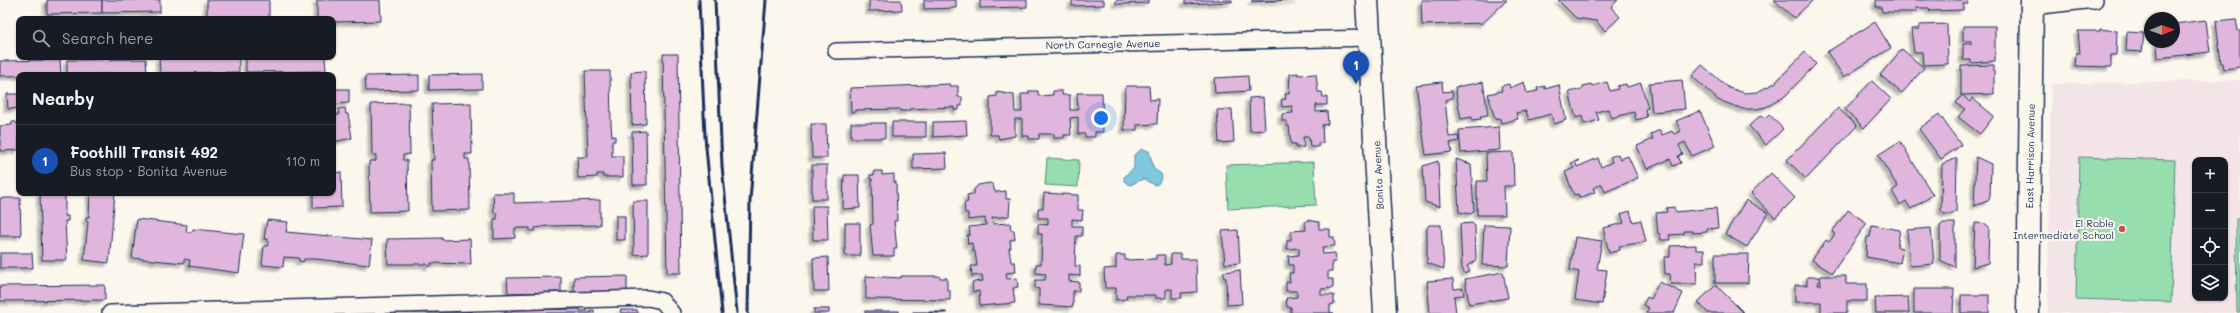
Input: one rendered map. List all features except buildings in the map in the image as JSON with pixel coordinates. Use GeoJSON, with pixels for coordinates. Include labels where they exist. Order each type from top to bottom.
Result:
{"type":"FeatureCollection","features":[{"type":"Feature","properties":{"kind":"main road","name":"Bonita Avenue"},"geometry":{"type":"LineString","coordinates":[[1367,0],[1385,313]]}},
{"type":"Feature","properties":{"kind":"main road","name":"East Harrison Avenue"},"geometry":{"type":"LineString","coordinates":[[2028,313],[2032,4]]}},
{"type":"Feature","properties":{"kind":"street"},"geometry":{"type":"LineString","coordinates":[[2032,4],[2095,0]]}},
{"type":"Feature","properties":{"kind":"street","name":"North Carnegie Avenue"},"geometry":{"type":"LineString","coordinates":[[836,51],[1370,38]]}},
{"type":"Feature","properties":{"kind":"street"},"geometry":{"type":"LineString","coordinates":[[110,313],[648,298],[662,301],[672,313]]}},
{"type":"Feature","properties":{"kind":"shaded area","name":"El Roble Intermediate School"},"geometry":{"type":"Polygon","coordinates":[[[2240,80],[2240,313],[2048,313],[2051,84],[2240,80]]]}},
{"type":"Feature","properties":{"kind":"green space"},"geometry":{"type":"Polygon","coordinates":[[[2079,157],[2175,160],[2171,302],[2076,299],[2079,157]]]}},
{"type":"Feature","properties":{"kind":"green space"},"geometry":{"type":"Polygon","coordinates":[[[1047,158],[1079,160],[1078,187],[1045,185],[1047,158]]]}},
{"type":"Feature","properties":{"kind":"green space"},"geometry":{"type":"Polygon","coordinates":[[[1314,162],[1316,205],[1228,209],[1226,165],[1314,162]]]}},
{"type":"Feature","properties":{"kind":"green space"},"geometry":{"type":"Polygon","coordinates":[[[2236,219],[2240,219],[2240,313],[2237,313],[2236,219]]]}},
{"type":"Feature","properties":{"kind":"water"},"geometry":{"type":"Polygon","coordinates":[[[1142,149],[1149,151],[1154,169],[1161,174],[1162,178],[1158,184],[1155,185],[1143,179],[1130,185],[1124,181],[1124,177],[1134,168],[1134,155],[1142,149]]]}},
{"type":"Feature","properties":{"kind":"railway"},"geometry":{"type":"LineString","coordinates":[[699,0],[705,137],[722,313]]}},
{"type":"Feature","properties":{"kind":"railway"},"geometry":{"type":"LineString","coordinates":[[715,0],[722,166],[737,313]]}},
{"type":"Feature","properties":{"kind":"railway"},"geometry":{"type":"LineString","coordinates":[[748,313],[750,201],[766,0]]}},
{"type":"Feature","properties":{"kind":"place","name":"Foothill Transit 492"},"geometry":{"type":"Point","coordinates":[1356,84]}},
{"type":"Feature","properties":{"kind":"place","name":"El Roble Intermediate School"},"geometry":{"type":"Point","coordinates":[2122,229]}}]}
